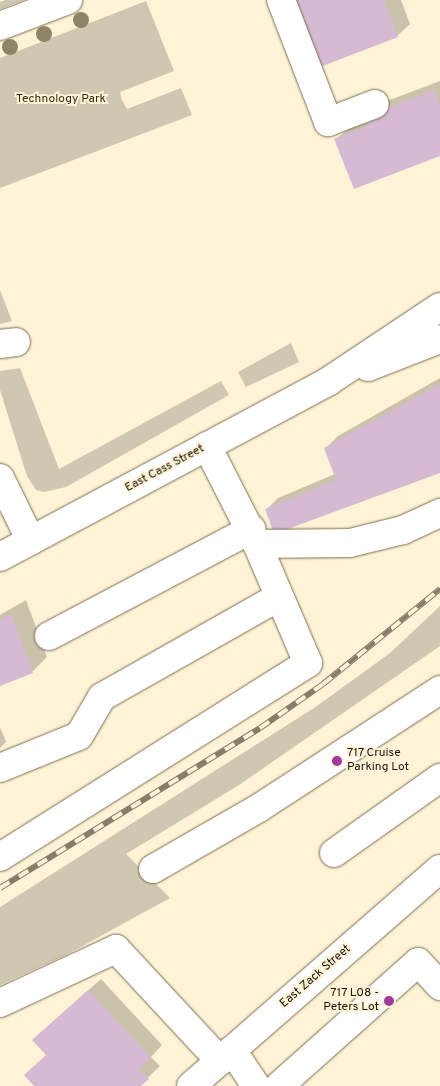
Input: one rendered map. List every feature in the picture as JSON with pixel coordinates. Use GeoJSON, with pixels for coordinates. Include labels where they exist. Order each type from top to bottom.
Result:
{"type":"FeatureCollection","features":[{"type":"Feature","properties":{"kind":"main road"},"geometry":{"type":"LineString","coordinates":[[0,26],[68,0]]}},
{"type":"Feature","properties":{"kind":"main road"},"geometry":{"type":"LineString","coordinates":[[281,0],[328,122],[375,104]]}},
{"type":"Feature","properties":{"kind":"main road","name":"East Cass Street"},"geometry":{"type":"LineString","coordinates":[[0,557],[329,381],[440,307]]}},
{"type":"Feature","properties":{"kind":"main road","name":"East Cass Street"},"geometry":{"type":"LineString","coordinates":[[329,381],[440,339]]}},
{"type":"Feature","properties":{"kind":"main road"},"geometry":{"type":"LineString","coordinates":[[0,857],[308,663],[254,536],[207,446]]}},
{"type":"Feature","properties":{"kind":"main road"},"geometry":{"type":"LineString","coordinates":[[0,478],[31,541]]}},
{"type":"Feature","properties":{"kind":"main road"},"geometry":{"type":"LineString","coordinates":[[49,636],[254,536],[350,543],[403,530],[440,514]]}},
{"type":"Feature","properties":{"kind":"main road"},"geometry":{"type":"LineString","coordinates":[[0,768],[79,736],[102,696],[279,597]]}},
{"type":"Feature","properties":{"kind":"main road"},"geometry":{"type":"LineString","coordinates":[[153,869],[259,808],[440,690]]}},
{"type":"Feature","properties":{"kind":"main road"},"geometry":{"type":"LineString","coordinates":[[334,853],[440,778]]}},
{"type":"Feature","properties":{"kind":"main road","name":"East Zack Street"},"geometry":{"type":"LineString","coordinates":[[193,1086],[439,872]]}},
{"type":"Feature","properties":{"kind":"main road"},"geometry":{"type":"LineString","coordinates":[[0,1003],[116,949],[256,1086]]}},
{"type":"Feature","properties":{"kind":"main road"},"geometry":{"type":"LineString","coordinates":[[279,1086],[418,962],[440,986]]}},
{"type":"Feature","properties":{"kind":"green space"},"geometry":{"type":"Polygon","coordinates":[[[5,0],[24,0],[0,9],[0,2],[5,0]]]}},
{"type":"Feature","properties":{"kind":"green space","name":"Technology Park"},"geometry":{"type":"Polygon","coordinates":[[[146,1],[174,71],[120,92],[122,100],[127,109],[181,88],[192,115],[0,188],[0,58],[146,1]]]}},
{"type":"Feature","properties":{"kind":"green space"},"geometry":{"type":"Polygon","coordinates":[[[0,290],[12,321],[0,324],[0,290]]]}},
{"type":"Feature","properties":{"kind":"green space"},"geometry":{"type":"Polygon","coordinates":[[[291,343],[299,362],[246,387],[238,372],[291,343]]]}},
{"type":"Feature","properties":{"kind":"green space"},"geometry":{"type":"Polygon","coordinates":[[[20,368],[59,469],[221,381],[229,395],[66,487],[44,492],[36,490],[27,476],[0,390],[0,371],[20,368]]]}},
{"type":"Feature","properties":{"kind":"green space"},"geometry":{"type":"Polygon","coordinates":[[[440,606],[440,646],[239,785],[126,854],[170,898],[66,955],[0,985],[0,907],[314,708],[390,653],[440,606]]]}},
{"type":"Feature","properties":{"kind":"building"},"geometry":{"type":"Polygon","coordinates":[[[295,0],[384,0],[398,37],[320,67],[295,0]]]}},
{"type":"Feature","properties":{"kind":"building"},"geometry":{"type":"Polygon","coordinates":[[[434,90],[440,107],[440,156],[354,189],[334,139],[369,125],[365,116],[434,90]]]}},
{"type":"Feature","properties":{"kind":"building"},"geometry":{"type":"Polygon","coordinates":[[[440,384],[440,473],[274,534],[265,509],[336,480],[324,448],[440,384]]]}},
{"type":"Feature","properties":{"kind":"building"},"geometry":{"type":"Polygon","coordinates":[[[11,614],[33,673],[0,686],[0,620],[11,614]]]}},
{"type":"Feature","properties":{"kind":"building"},"geometry":{"type":"Polygon","coordinates":[[[88,990],[151,1058],[139,1069],[149,1079],[141,1086],[34,1086],[24,1075],[46,1055],[32,1040],[88,990]]]}},
{"type":"Feature","properties":{"kind":"railway"},"geometry":{"type":"LineString","coordinates":[[0,888],[260,728],[323,684],[440,589]]}},
{"type":"Feature","properties":{"kind":"place","name":"717 Cruise Parking Lot"},"geometry":{"type":"Point","coordinates":[337,761]}},
{"type":"Feature","properties":{"kind":"place","name":"717 L08 - Peters Lot"},"geometry":{"type":"Point","coordinates":[389,1001]}}]}
